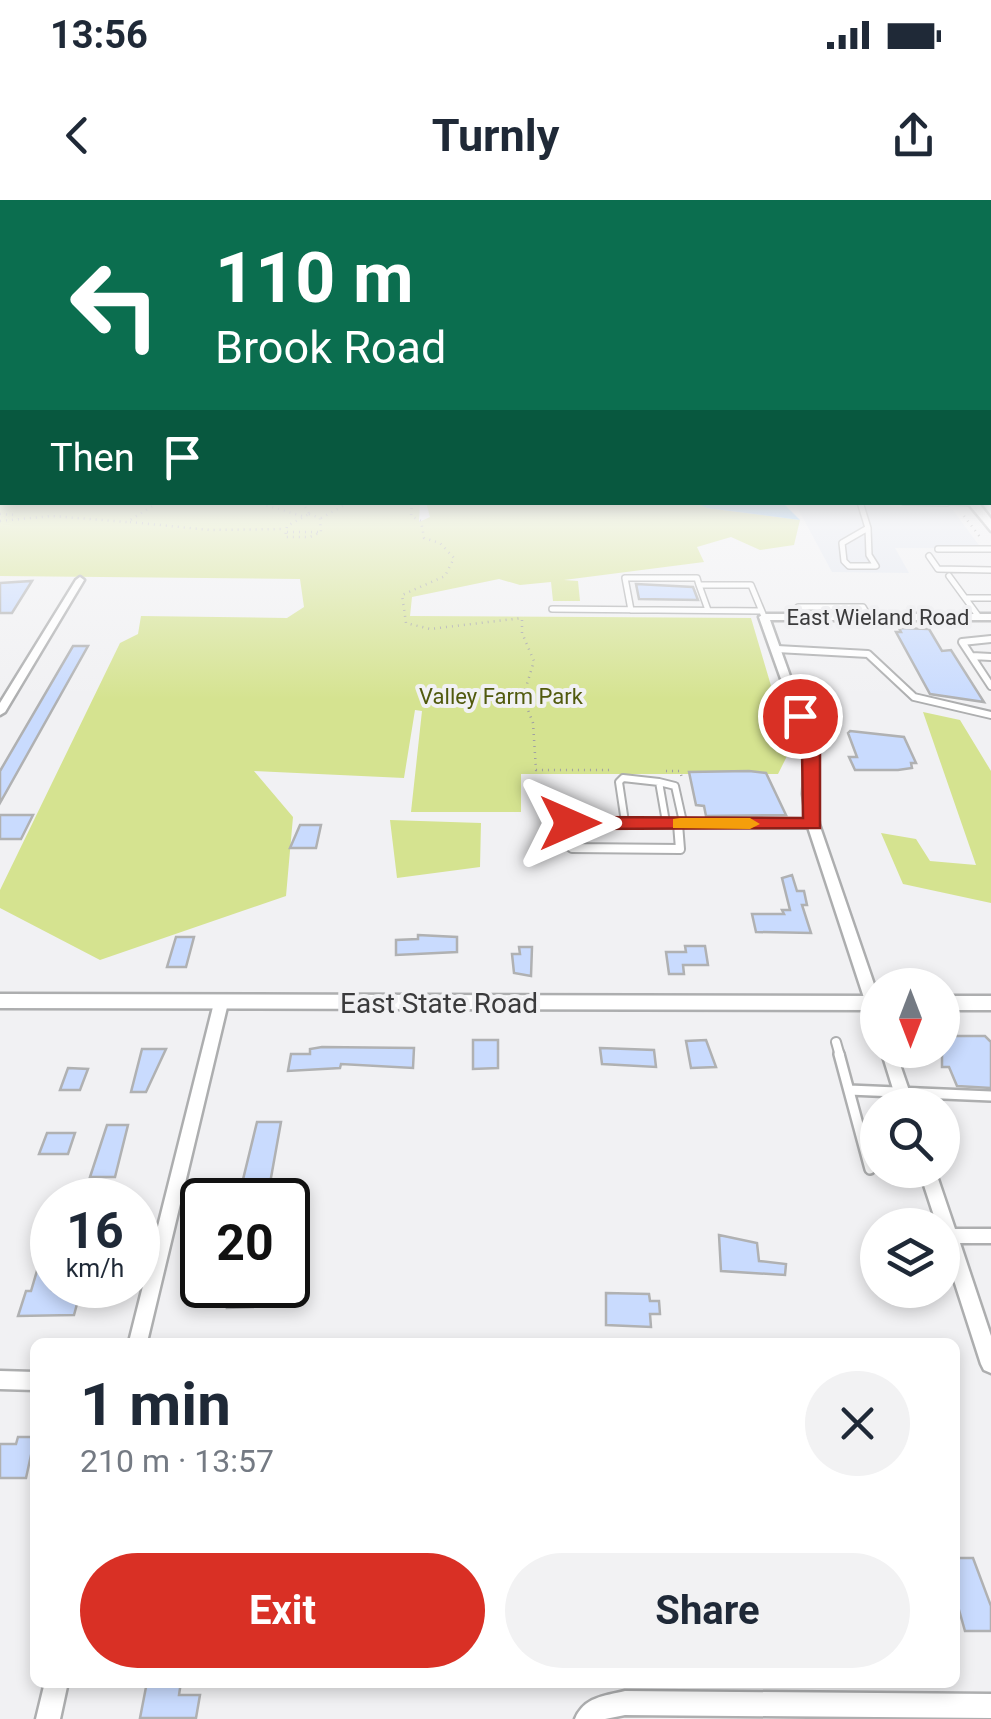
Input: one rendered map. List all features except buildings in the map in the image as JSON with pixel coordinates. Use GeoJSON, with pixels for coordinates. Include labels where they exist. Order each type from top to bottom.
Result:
{"type":"FeatureCollection","features":[{"type":"Feature","properties":{"kind":"street"},"geometry":{"type":"LineString","coordinates":[[0,712],[80,580]]}},
{"type":"Feature","properties":{"kind":"street"},"geometry":{"type":"LineString","coordinates":[[763,614],[811,749],[809,794],[813,824],[862,968]]}},
{"type":"Feature","properties":{"kind":"street","name":"East Wieland Road"},"geometry":{"type":"LineString","coordinates":[[763,614],[985,617]]}},
{"type":"Feature","properties":{"kind":"street","name":"East State Road"},"geometry":{"type":"LineString","coordinates":[[0,1001],[860,1009]]}},
{"type":"Feature","properties":{"kind":"street"},"geometry":{"type":"LineString","coordinates":[[139,1338],[221,1002]]}},
{"type":"Feature","properties":{"kind":"street"},"geometry":{"type":"LineString","coordinates":[[960,1003],[991,1003]]}},
{"type":"Feature","properties":{"kind":"street"},"geometry":{"type":"LineString","coordinates":[[960,1236],[991,1236]]}},
{"type":"Feature","properties":{"kind":"street"},"geometry":{"type":"LineString","coordinates":[[960,1272],[991,1364]]}},
{"type":"Feature","properties":{"kind":"street"},"geometry":{"type":"LineString","coordinates":[[0,1380],[30,1381]]}},
{"type":"Feature","properties":{"kind":"street"},"geometry":{"type":"LineString","coordinates":[[48,1719],[56,1688]]}},
{"type":"Feature","properties":{"kind":"street"},"geometry":{"type":"LineString","coordinates":[[588,1719],[597,1709],[624,1703],[991,1706]]}},
{"type":"Feature","properties":{"kind":"lane"},"geometry":{"type":"LineString","coordinates":[[844,558],[849,566],[876,566],[870,558]]}},
{"type":"Feature","properties":{"kind":"lane"},"geometry":{"type":"LineString","coordinates":[[930,558],[938,568],[991,570]]}},
{"type":"Feature","properties":{"kind":"lane"},"geometry":{"type":"LineString","coordinates":[[949,576],[985,617]]}},
{"type":"Feature","properties":{"kind":"lane"},"geometry":{"type":"LineString","coordinates":[[631,610],[625,578],[696,578],[708,610]]}},
{"type":"Feature","properties":{"kind":"lane"},"geometry":{"type":"LineString","coordinates":[[552,610],[763,614],[751,585],[699,584]]}},
{"type":"Feature","properties":{"kind":"lane"},"geometry":{"type":"LineString","coordinates":[[965,598],[991,598]]}},
{"type":"Feature","properties":{"kind":"lane"},"geometry":{"type":"LineString","coordinates":[[991,639],[962,642],[991,686]]}},
{"type":"Feature","properties":{"kind":"lane"},"geometry":{"type":"LineString","coordinates":[[776,649],[868,654],[914,697],[991,714]]}},
{"type":"Feature","properties":{"kind":"lane"},"geometry":{"type":"LineString","coordinates":[[972,656],[991,657]]}},
{"type":"Feature","properties":{"kind":"lane"},"geometry":{"type":"LineString","coordinates":[[625,823],[619,782],[623,778],[675,786],[681,824],[680,848],[572,848],[566,844],[564,827],[570,823],[666,824],[681,824],[813,824]]}},
{"type":"Feature","properties":{"kind":"lane"},"geometry":{"type":"LineString","coordinates":[[659,782],[666,824]]}},
{"type":"Feature","properties":{"kind":"lane"},"geometry":{"type":"LineString","coordinates":[[836,1042],[860,1133]]}},
{"type":"Feature","properties":{"kind":"lane"},"geometry":{"type":"LineString","coordinates":[[848,1090],[860,1092]]}},
{"type":"Feature","properties":{"kind":"lane"},"geometry":{"type":"LineString","coordinates":[[960,1097],[991,1096]]}},
{"type":"Feature","properties":{"kind":"path"},"geometry":{"type":"LineString","coordinates":[[454,558],[445,576],[402,595],[406,624],[422,631],[444,631],[467,623],[522,619],[522,633],[534,661],[523,697],[534,722],[536,770]]}},
{"type":"Feature","properties":{"kind":"shaded area"},"geometry":{"type":"Polygon","coordinates":[[[824,558],[901,558],[909,573],[832,572],[824,558]]]}},
{"type":"Feature","properties":{"kind":"green space","name":"Valley Farm Park"},"geometry":{"type":"Polygon","coordinates":[[[0,558],[702,558],[704,562],[564,580],[578,581],[580,601],[553,601],[551,582],[520,585],[499,579],[412,597],[410,616],[751,618],[790,750],[778,774],[521,774],[521,812],[411,812],[422,711],[415,710],[404,778],[254,771],[293,817],[286,896],[100,960],[0,908],[0,890],[120,643],[138,634],[141,616],[287,618],[304,607],[300,579],[0,576],[0,558]]]}},
{"type":"Feature","properties":{"kind":"green space"},"geometry":{"type":"Polygon","coordinates":[[[923,712],[960,720],[991,771],[991,903],[903,884],[881,833],[916,839],[930,861],[976,865],[923,712]]]}},
{"type":"Feature","properties":{"kind":"green space"},"geometry":{"type":"Polygon","coordinates":[[[390,820],[481,823],[480,867],[397,878],[390,820]]]}},
{"type":"Feature","properties":{"kind":"slow traffic"},"geometry":{"type":"LineString","coordinates":[[680,824],[750,824]]}},
{"type":"Feature","properties":{"kind":"route"},"geometry":{"type":"LineString","coordinates":[[570,823],[813,824],[809,794],[811,749],[800,716]]}}]}
